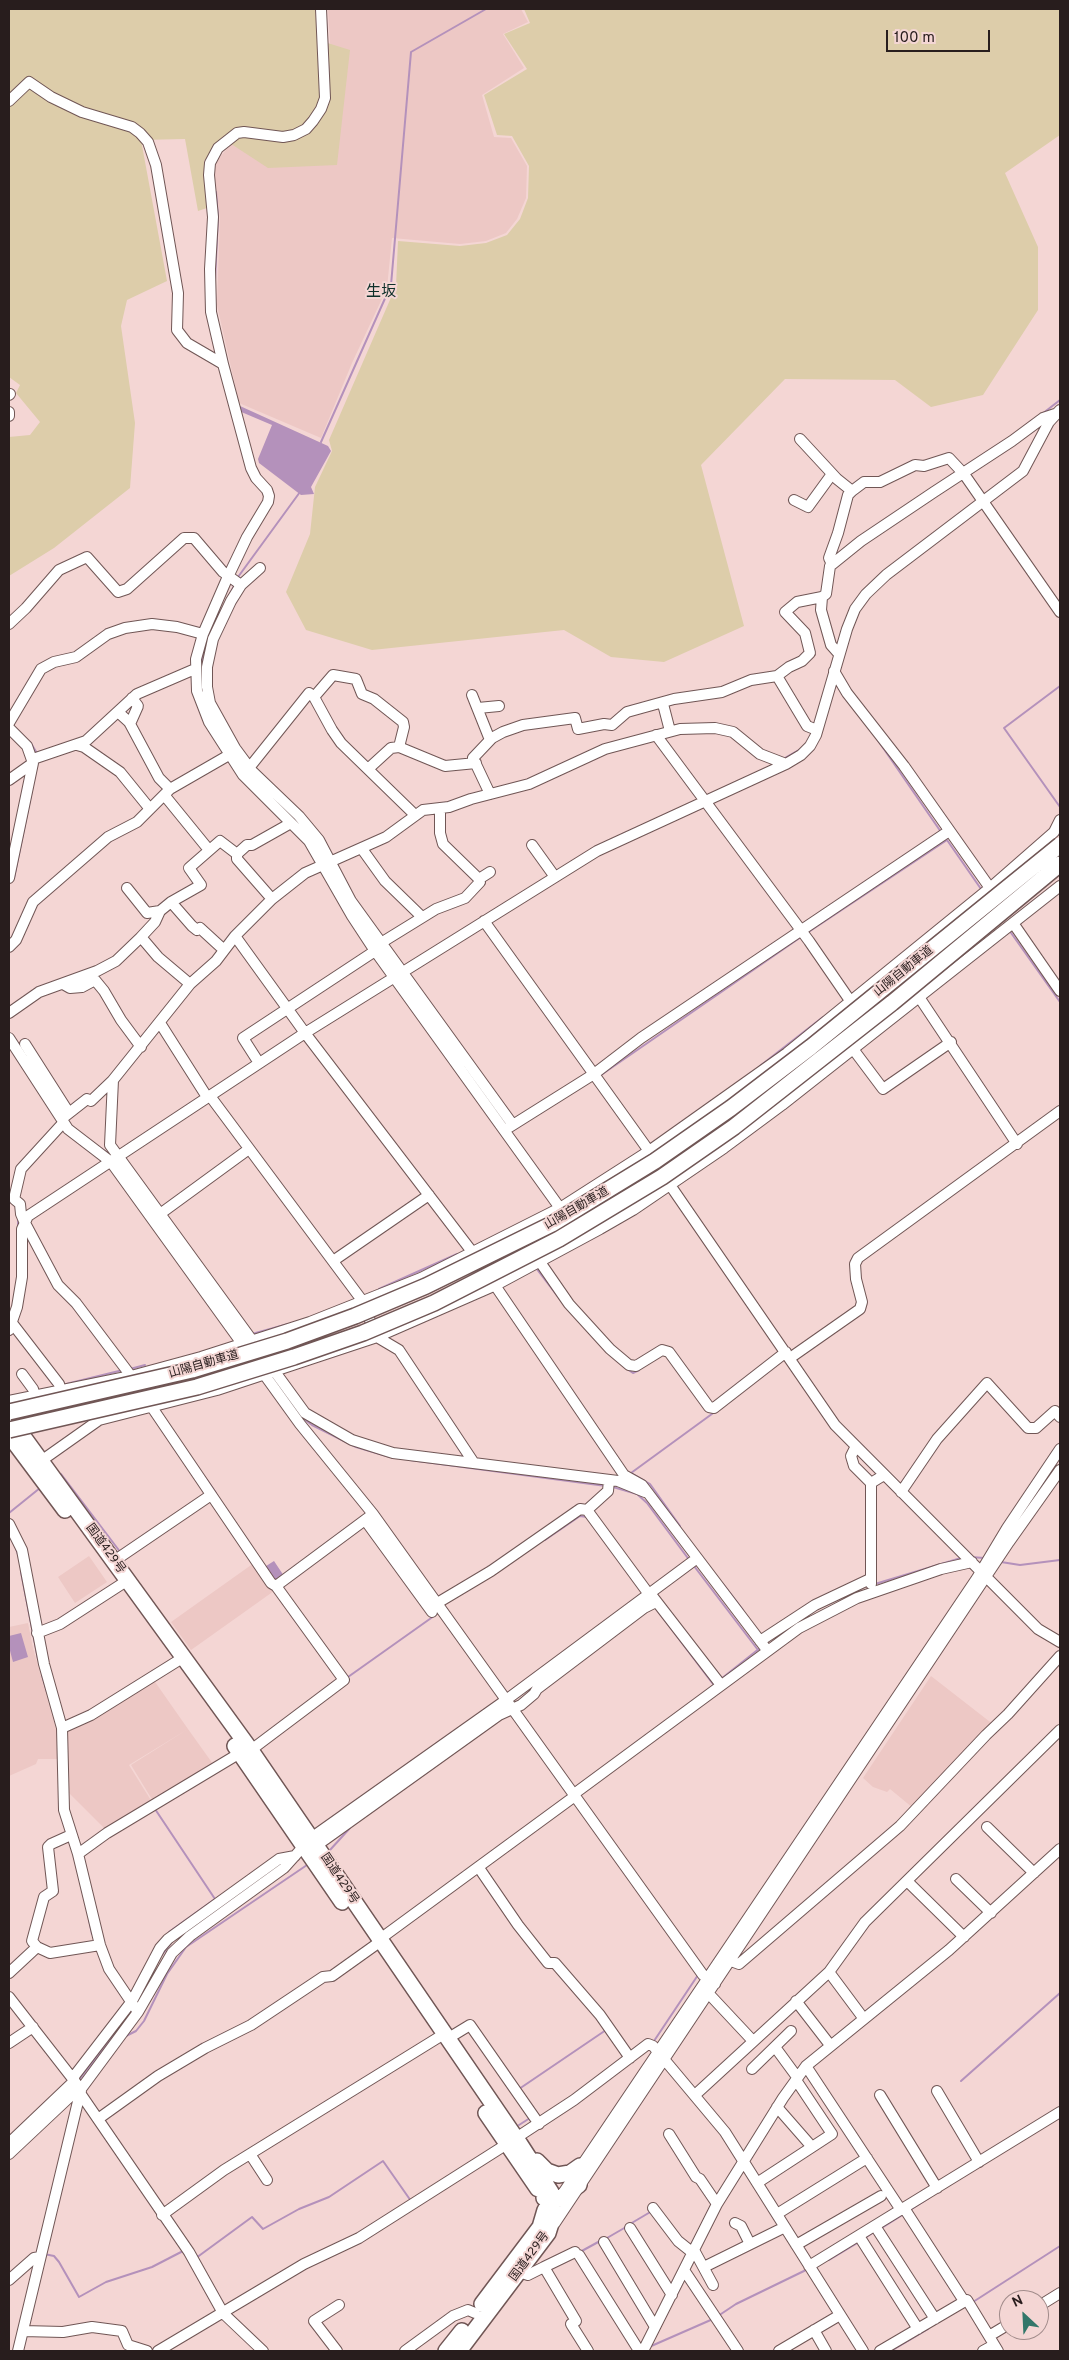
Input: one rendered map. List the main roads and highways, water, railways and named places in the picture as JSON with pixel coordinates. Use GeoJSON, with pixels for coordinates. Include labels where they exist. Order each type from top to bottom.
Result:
{"type":"FeatureCollection","features":[{"type":"Feature","properties":{"kind":"highway","name":"山陽自動車道"},"geometry":{"type":"LineString","coordinates":[[9,1412],[192,1370],[287,1341],[355,1316],[426,1286],[552,1224],[656,1161],[731,1108],[819,1041],[1060,845]]}},
{"type":"Feature","properties":{"kind":"highway","name":"山陽自動車道"},"geometry":{"type":"LineString","coordinates":[[9,1430],[197,1386],[294,1357],[425,1307],[499,1271],[610,1210],[734,1126],[884,1010],[1060,864]]}},
{"type":"Feature","properties":{"kind":"highway"},"geometry":{"type":"LineString","coordinates":[[1035,885],[1060,875]]}},
{"type":"Feature","properties":{"kind":"highway","name":"国道429号"},"geometry":{"type":"LineString","coordinates":[[9,1417],[119,1557],[124,1583]]}},
{"type":"Feature","properties":{"kind":"highway","name":"国道429号"},"geometry":{"type":"LineString","coordinates":[[9,1435],[124,1583],[180,1659],[245,1751],[307,1847],[378,1942],[442,2037],[544,2181],[552,2201],[545,2211],[544,2230],[519,2272],[459,2351]]}},
{"type":"Feature","properties":{"kind":"highway"},"geometry":{"type":"LineString","coordinates":[[515,2142],[544,2169],[553,2173],[567,2174],[580,2166]]}},
{"type":"Feature","properties":{"kind":"highway"},"geometry":{"type":"LineString","coordinates":[[552,2201],[579,2185]]}},
{"type":"Feature","properties":{"kind":"highway","name":"国道429号"},"geometry":{"type":"LineString","coordinates":[[446,2351],[544,2230]]}},
{"type":"Feature","properties":{"kind":"waterway"},"geometry":{"type":"LineString","coordinates":[[321,442],[391,285],[411,52],[486,9]]}},
{"type":"Feature","properties":{"kind":"waterway"},"geometry":{"type":"LineString","coordinates":[[326,19],[329,84]]}},
{"type":"Feature","properties":{"kind":"waterway"},"geometry":{"type":"LineString","coordinates":[[215,280],[218,217],[216,192]]}},
{"type":"Feature","properties":{"kind":"waterway"},"geometry":{"type":"LineString","coordinates":[[1042,414],[1060,400]]}},
{"type":"Feature","properties":{"kind":"waterway"},"geometry":{"type":"LineString","coordinates":[[238,577],[300,492]]}},
{"type":"Feature","properties":{"kind":"waterway"},"geometry":{"type":"LineString","coordinates":[[201,669],[204,647],[235,584]]}},
{"type":"Feature","properties":{"kind":"waterway"},"geometry":{"type":"LineString","coordinates":[[1060,686],[1004,728],[1060,807]]}},
{"type":"Feature","properties":{"kind":"waterway"},"geometry":{"type":"LineString","coordinates":[[695,724],[708,724]]}},
{"type":"Feature","properties":{"kind":"waterway"},"geometry":{"type":"LineString","coordinates":[[877,739],[941,832]]}},
{"type":"Feature","properties":{"kind":"waterway"},"geometry":{"type":"LineString","coordinates":[[30,742],[37,753]]}},
{"type":"Feature","properties":{"kind":"waterway"},"geometry":{"type":"LineString","coordinates":[[783,759],[799,750]]}},
{"type":"Feature","properties":{"kind":"waterway"},"geometry":{"type":"LineString","coordinates":[[14,878],[33,785]]}},
{"type":"Feature","properties":{"kind":"waterway"},"geometry":{"type":"LineString","coordinates":[[275,800],[288,813]]}},
{"type":"Feature","properties":{"kind":"waterway"},"geometry":{"type":"LineString","coordinates":[[807,933],[947,840],[981,889]]}},
{"type":"Feature","properties":{"kind":"waterway"},"geometry":{"type":"LineString","coordinates":[[1009,930],[1060,1002]]}},
{"type":"Feature","properties":{"kind":"waterway"},"geometry":{"type":"LineString","coordinates":[[601,1075],[801,937]]}},
{"type":"Feature","properties":{"kind":"waterway"},"geometry":{"type":"LineString","coordinates":[[760,1066],[823,1017]]}},
{"type":"Feature","properties":{"kind":"waterway"},"geometry":{"type":"LineString","coordinates":[[511,1131],[580,1088]]}},
{"type":"Feature","properties":{"kind":"waterway"},"geometry":{"type":"LineString","coordinates":[[102,1149],[112,1156]]}},
{"type":"Feature","properties":{"kind":"waterway"},"geometry":{"type":"LineString","coordinates":[[18,1217],[18,1227]]}},
{"type":"Feature","properties":{"kind":"waterway"},"geometry":{"type":"LineString","coordinates":[[379,1289],[457,1254]]}},
{"type":"Feature","properties":{"kind":"waterway"},"geometry":{"type":"LineString","coordinates":[[536,1268],[562,1302]]}},
{"type":"Feature","properties":{"kind":"waterway"},"geometry":{"type":"LineString","coordinates":[[252,1334],[288,1324]]}},
{"type":"Feature","properties":{"kind":"waterway"},"geometry":{"type":"LineString","coordinates":[[130,1369],[145,1365]]}},
{"type":"Feature","properties":{"kind":"waterway"},"geometry":{"type":"LineString","coordinates":[[624,1367],[633,1373],[639,1370]]}},
{"type":"Feature","properties":{"kind":"waterway"},"geometry":{"type":"LineString","coordinates":[[62,1385],[123,1370]]}},
{"type":"Feature","properties":{"kind":"waterway"},"geometry":{"type":"LineString","coordinates":[[274,1379],[300,1416],[312,1425],[356,1447],[390,1457]]}},
{"type":"Feature","properties":{"kind":"waterway"},"geometry":{"type":"LineString","coordinates":[[680,1526],[650,1484],[631,1473],[716,1411]]}},
{"type":"Feature","properties":{"kind":"waterway"},"geometry":{"type":"LineString","coordinates":[[410,1460],[606,1486]]}},
{"type":"Feature","properties":{"kind":"waterway"},"geometry":{"type":"LineString","coordinates":[[61,1474],[121,1553]]}},
{"type":"Feature","properties":{"kind":"waterway"},"geometry":{"type":"LineString","coordinates":[[207,1480],[216,1493]]}},
{"type":"Feature","properties":{"kind":"waterway"},"geometry":{"type":"LineString","coordinates":[[613,1487],[637,1494],[647,1503],[690,1561]]}},
{"type":"Feature","properties":{"kind":"waterway"},"geometry":{"type":"LineString","coordinates":[[9,1513],[40,1488]]}},
{"type":"Feature","properties":{"kind":"waterway"},"geometry":{"type":"LineString","coordinates":[[545,1540],[580,1516],[587,1517]]}},
{"type":"Feature","properties":{"kind":"waterway"},"geometry":{"type":"LineString","coordinates":[[16,1548],[19,1558]]}},
{"type":"Feature","properties":{"kind":"waterway"},"geometry":{"type":"LineString","coordinates":[[971,1557],[984,1558]]}},
{"type":"Feature","properties":{"kind":"waterway"},"geometry":{"type":"LineString","coordinates":[[875,1584],[961,1558]]}},
{"type":"Feature","properties":{"kind":"waterway"},"geometry":{"type":"LineString","coordinates":[[1001,1562],[1020,1565],[1060,1560]]}},
{"type":"Feature","properties":{"kind":"waterway"},"geometry":{"type":"LineString","coordinates":[[694,1566],[758,1650]]}},
{"type":"Feature","properties":{"kind":"waterway"},"geometry":{"type":"LineString","coordinates":[[21,1572],[38,1659]]}},
{"type":"Feature","properties":{"kind":"waterway"},"geometry":{"type":"LineString","coordinates":[[723,1584],[743,1610]]}},
{"type":"Feature","properties":{"kind":"waterway"},"geometry":{"type":"LineString","coordinates":[[654,1606],[713,1684],[715,1683]]}},
{"type":"Feature","properties":{"kind":"waterway"},"geometry":{"type":"LineString","coordinates":[[348,1677],[434,1616]]}},
{"type":"Feature","properties":{"kind":"waterway"},"geometry":{"type":"LineString","coordinates":[[721,1679],[760,1648]]}},
{"type":"Feature","properties":{"kind":"waterway"},"geometry":{"type":"LineString","coordinates":[[42,1675],[47,1692]]}},
{"type":"Feature","properties":{"kind":"waterway"},"geometry":{"type":"LineString","coordinates":[[155,1809],[215,1899],[169,1932]]}},
{"type":"Feature","properties":{"kind":"waterway"},"geometry":{"type":"LineString","coordinates":[[330,1850],[350,1828]]}},
{"type":"Feature","properties":{"kind":"waterway"},"geometry":{"type":"LineString","coordinates":[[126,2036],[136,2031],[144,2021],[167,1974],[186,1947],[307,1865]]}},
{"type":"Feature","properties":{"kind":"waterway"},"geometry":{"type":"LineString","coordinates":[[89,1919],[92,1934]]}},
{"type":"Feature","properties":{"kind":"waterway"},"geometry":{"type":"LineString","coordinates":[[161,1956],[172,1942]]}},
{"type":"Feature","properties":{"kind":"waterway"},"geometry":{"type":"LineString","coordinates":[[654,2041],[698,1975]]}},
{"type":"Feature","properties":{"kind":"waterway"},"geometry":{"type":"LineString","coordinates":[[961,2081],[1060,1993]]}},
{"type":"Feature","properties":{"kind":"waterway"},"geometry":{"type":"LineString","coordinates":[[79,2080],[132,2011]]}},
{"type":"Feature","properties":{"kind":"waterway"},"geometry":{"type":"LineString","coordinates":[[519,2089],[606,2030]]}},
{"type":"Feature","properties":{"kind":"waterway"},"geometry":{"type":"LineString","coordinates":[[519,2125],[530,2118]]}},
{"type":"Feature","properties":{"kind":"waterway"},"geometry":{"type":"LineString","coordinates":[[196,2258],[252,2217],[263,2229],[299,2209],[329,2197],[383,2161],[411,2201]]}},
{"type":"Feature","properties":{"kind":"waterway"},"geometry":{"type":"LineString","coordinates":[[910,2210],[929,2198]]}},
{"type":"Feature","properties":{"kind":"waterway"},"geometry":{"type":"LineString","coordinates":[[630,2224],[652,2211]]}},
{"type":"Feature","properties":{"kind":"waterway"},"geometry":{"type":"LineString","coordinates":[[880,2229],[904,2214]]}},
{"type":"Feature","properties":{"kind":"waterway"},"geometry":{"type":"LineString","coordinates":[[607,2238],[626,2227]]}},
{"type":"Feature","properties":{"kind":"waterway"},"geometry":{"type":"LineString","coordinates":[[865,2238],[874,2232]]}},
{"type":"Feature","properties":{"kind":"waterway"},"geometry":{"type":"LineString","coordinates":[[580,2252],[600,2241]]}},
{"type":"Feature","properties":{"kind":"waterway"},"geometry":{"type":"LineString","coordinates":[[829,2260],[859,2242]]}},
{"type":"Feature","properties":{"kind":"waterway"},"geometry":{"type":"LineString","coordinates":[[973,2302],[1060,2246]]}},
{"type":"Feature","properties":{"kind":"waterway"},"geometry":{"type":"LineString","coordinates":[[44,2254],[54,2256],[59,2262],[79,2297],[106,2282],[152,2267],[183,2251]]}},
{"type":"Feature","properties":{"kind":"waterway"},"geometry":{"type":"LineString","coordinates":[[718,2316],[736,2304],[806,2270]]}},
{"type":"Feature","properties":{"kind":"waterway"},"geometry":{"type":"LineString","coordinates":[[649,2347],[713,2319]]}},
{"type":"Feature","properties":{"kind":"waterway"},"geometry":{"type":"LineString","coordinates":[[891,2351],[928,2329]]}},
{"type":"Feature","properties":{"kind":"district","name":"生坂"},"geometry":{"type":"Point","coordinates":[381,293]}}]}
